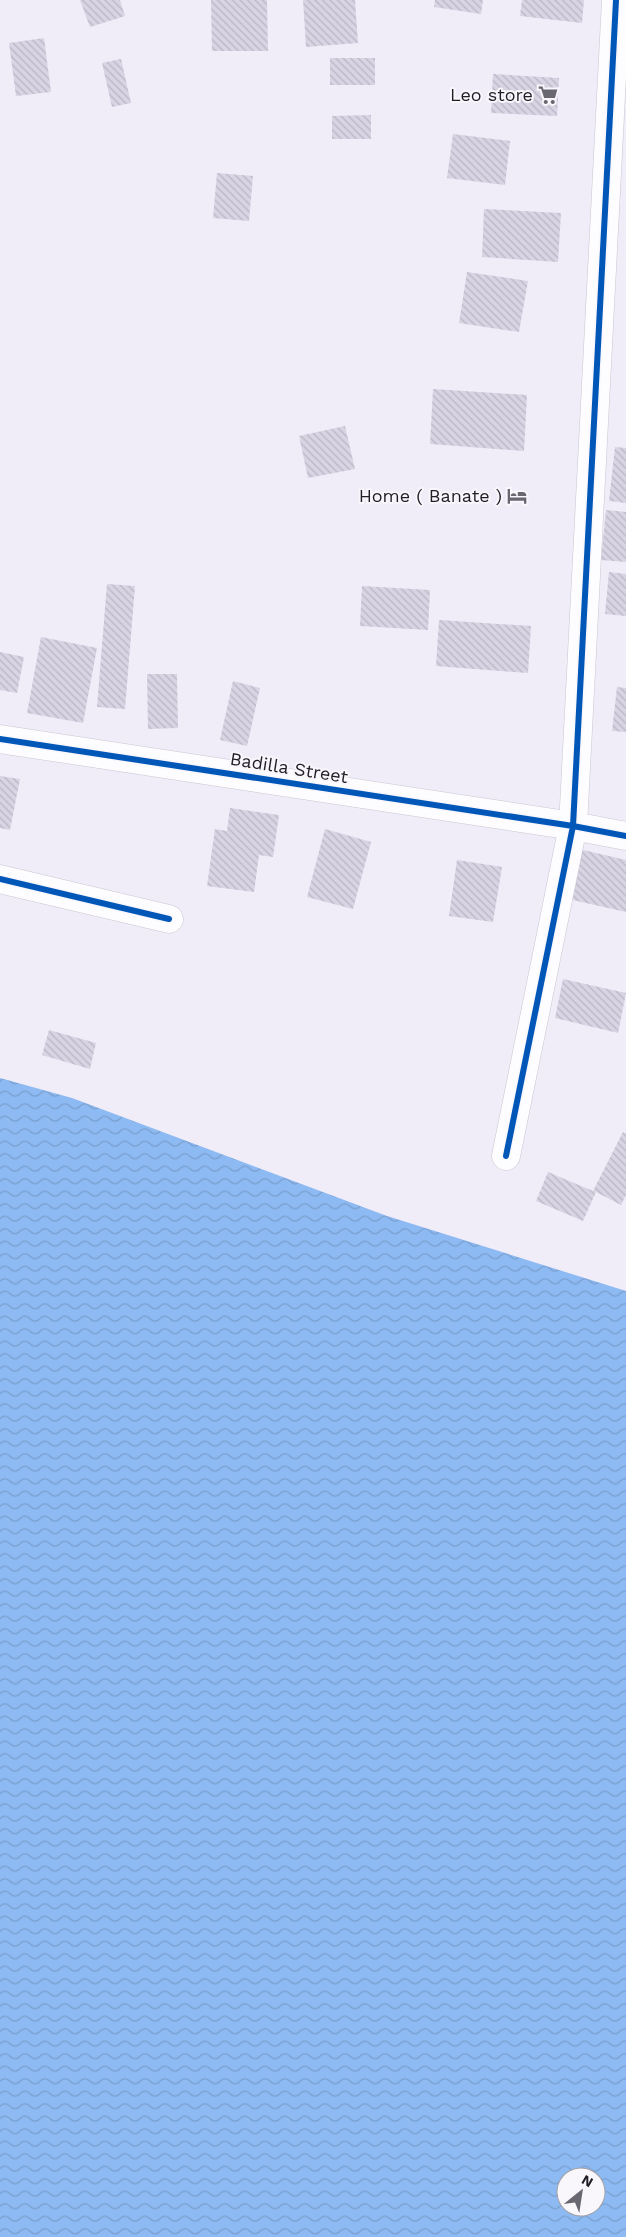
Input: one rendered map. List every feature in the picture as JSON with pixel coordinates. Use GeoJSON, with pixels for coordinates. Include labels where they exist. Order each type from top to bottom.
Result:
{"type":"FeatureCollection","features":[{"type":"Feature","properties":{"kind":"street"},"geometry":{"type":"LineString","coordinates":[[506,1156],[573,826],[616,0]]}},
{"type":"Feature","properties":{"kind":"street","name":"Badilla Street"},"geometry":{"type":"LineString","coordinates":[[0,739],[573,826],[626,836]]}},
{"type":"Feature","properties":{"kind":"street"},"geometry":{"type":"LineString","coordinates":[[0,879],[169,919]]}},
{"type":"Feature","properties":{"kind":"water"},"geometry":{"type":"Polygon","coordinates":[[[0,1078],[72,1098],[387,1216],[626,1291],[626,2237],[0,2237],[0,1078]]]}},
{"type":"Feature","properties":{"kind":"building"},"geometry":{"type":"Polygon","coordinates":[[[80,0],[120,0],[125,16],[90,27],[80,0]]]}},
{"type":"Feature","properties":{"kind":"building"},"geometry":{"type":"Polygon","coordinates":[[[211,0],[267,0],[268,51],[212,51],[211,0]]]}},
{"type":"Feature","properties":{"kind":"building"},"geometry":{"type":"Polygon","coordinates":[[[303,0],[355,0],[358,43],[306,47],[303,0]]]}},
{"type":"Feature","properties":{"kind":"building"},"geometry":{"type":"Polygon","coordinates":[[[435,0],[483,0],[481,14],[434,7],[435,0]]]}},
{"type":"Feature","properties":{"kind":"building"},"geometry":{"type":"Polygon","coordinates":[[[522,0],[584,0],[582,23],[520,16],[522,0]]]}},
{"type":"Feature","properties":{"kind":"building"},"geometry":{"type":"Polygon","coordinates":[[[44,38],[51,92],[16,96],[9,43],[44,38]]]}},
{"type":"Feature","properties":{"kind":"building"},"geometry":{"type":"Polygon","coordinates":[[[330,58],[375,58],[375,85],[330,85],[330,58]]]}},
{"type":"Feature","properties":{"kind":"building"},"geometry":{"type":"Polygon","coordinates":[[[121,59],[131,103],[112,107],[102,63],[121,59]]]}},
{"type":"Feature","properties":{"kind":"building"},"geometry":{"type":"Polygon","coordinates":[[[493,74],[559,78],[557,116],[491,113],[493,74]]]}},
{"type":"Feature","properties":{"kind":"building"},"geometry":{"type":"Polygon","coordinates":[[[371,115],[371,139],[332,139],[332,116],[371,115]]]}},
{"type":"Feature","properties":{"kind":"building"},"geometry":{"type":"Polygon","coordinates":[[[453,134],[510,141],[505,185],[447,178],[453,134]]]}},
{"type":"Feature","properties":{"kind":"building"},"geometry":{"type":"Polygon","coordinates":[[[217,173],[253,176],[249,221],[213,218],[217,173]]]}},
{"type":"Feature","properties":{"kind":"building"},"geometry":{"type":"Polygon","coordinates":[[[484,209],[561,213],[558,262],[482,257],[484,209]]]}},
{"type":"Feature","properties":{"kind":"building"},"geometry":{"type":"Polygon","coordinates":[[[467,272],[528,281],[519,332],[459,323],[467,272]]]}},
{"type":"Feature","properties":{"kind":"building"},"geometry":{"type":"Polygon","coordinates":[[[433,389],[527,395],[524,451],[430,444],[433,389]]]}},
{"type":"Feature","properties":{"kind":"building"},"geometry":{"type":"Polygon","coordinates":[[[345,426],[355,469],[308,478],[299,436],[345,426]]]}},
{"type":"Feature","properties":{"kind":"building"},"geometry":{"type":"Polygon","coordinates":[[[615,447],[626,448],[626,503],[609,501],[615,447]]]}},
{"type":"Feature","properties":{"kind":"building"},"geometry":{"type":"Polygon","coordinates":[[[606,510],[626,512],[626,562],[601,560],[606,510]]]}},
{"type":"Feature","properties":{"kind":"building"},"geometry":{"type":"Polygon","coordinates":[[[609,572],[626,574],[626,616],[605,614],[609,572]]]}},
{"type":"Feature","properties":{"kind":"building"},"geometry":{"type":"Polygon","coordinates":[[[107,584],[135,586],[125,709],[97,707],[107,584]]]}},
{"type":"Feature","properties":{"kind":"building"},"geometry":{"type":"Polygon","coordinates":[[[362,586],[430,590],[428,630],[360,626],[362,586]]]}},
{"type":"Feature","properties":{"kind":"building"},"geometry":{"type":"Polygon","coordinates":[[[439,620],[531,626],[528,673],[436,666],[439,620]]]}},
{"type":"Feature","properties":{"kind":"building"},"geometry":{"type":"Polygon","coordinates":[[[41,637],[97,648],[83,723],[27,713],[41,637]]]}},
{"type":"Feature","properties":{"kind":"building"},"geometry":{"type":"Polygon","coordinates":[[[0,652],[24,657],[17,693],[0,690],[0,652]]]}},
{"type":"Feature","properties":{"kind":"building"},"geometry":{"type":"Polygon","coordinates":[[[147,674],[177,674],[178,728],[148,729],[147,674]]]}},
{"type":"Feature","properties":{"kind":"building"},"geometry":{"type":"Polygon","coordinates":[[[233,681],[260,688],[247,746],[220,740],[233,681]]]}},
{"type":"Feature","properties":{"kind":"building"},"geometry":{"type":"Polygon","coordinates":[[[617,687],[626,688],[626,732],[612,731],[617,687]]]}},
{"type":"Feature","properties":{"kind":"building"},"geometry":{"type":"Polygon","coordinates":[[[0,776],[20,779],[10,830],[0,828],[0,776]]]}},
{"type":"Feature","properties":{"kind":"building"},"geometry":{"type":"Polygon","coordinates":[[[230,808],[279,815],[273,857],[259,855],[254,892],[207,886],[215,829],[227,831],[230,808]]]}},
{"type":"Feature","properties":{"kind":"building"},"geometry":{"type":"Polygon","coordinates":[[[325,829],[371,842],[353,909],[307,897],[325,829]]]}},
{"type":"Feature","properties":{"kind":"building"},"geometry":{"type":"Polygon","coordinates":[[[579,849],[626,860],[626,912],[568,899],[579,849]]]}},
{"type":"Feature","properties":{"kind":"building"},"geometry":{"type":"Polygon","coordinates":[[[457,860],[502,867],[493,922],[449,916],[457,860]]]}},
{"type":"Feature","properties":{"kind":"building"},"geometry":{"type":"Polygon","coordinates":[[[563,979],[626,993],[618,1033],[555,1018],[563,979]]]}},
{"type":"Feature","properties":{"kind":"building"},"geometry":{"type":"Polygon","coordinates":[[[49,1030],[96,1043],[90,1069],[42,1055],[49,1030]]]}},
{"type":"Feature","properties":{"kind":"building"},"geometry":{"type":"Polygon","coordinates":[[[623,1132],[626,1134],[626,1195],[621,1205],[596,1192],[583,1221],[536,1201],[548,1172],[593,1191],[623,1132]]]}},
{"type":"Feature","properties":{"kind":"cycle path"},"geometry":{"type":"LineString","coordinates":[[506,1156],[573,826],[616,0]]}},
{"type":"Feature","properties":{"kind":"cycle path"},"geometry":{"type":"LineString","coordinates":[[0,739],[573,826],[626,836]]}},
{"type":"Feature","properties":{"kind":"cycle path"},"geometry":{"type":"LineString","coordinates":[[0,879],[169,919]]}},
{"type":"Feature","properties":{"kind":"place","name":"Leo store"},"geometry":{"type":"Point","coordinates":[548,95]}},
{"type":"Feature","properties":{"kind":"place","name":"Home ( Banate )"},"geometry":{"type":"Point","coordinates":[517,496]}}]}
